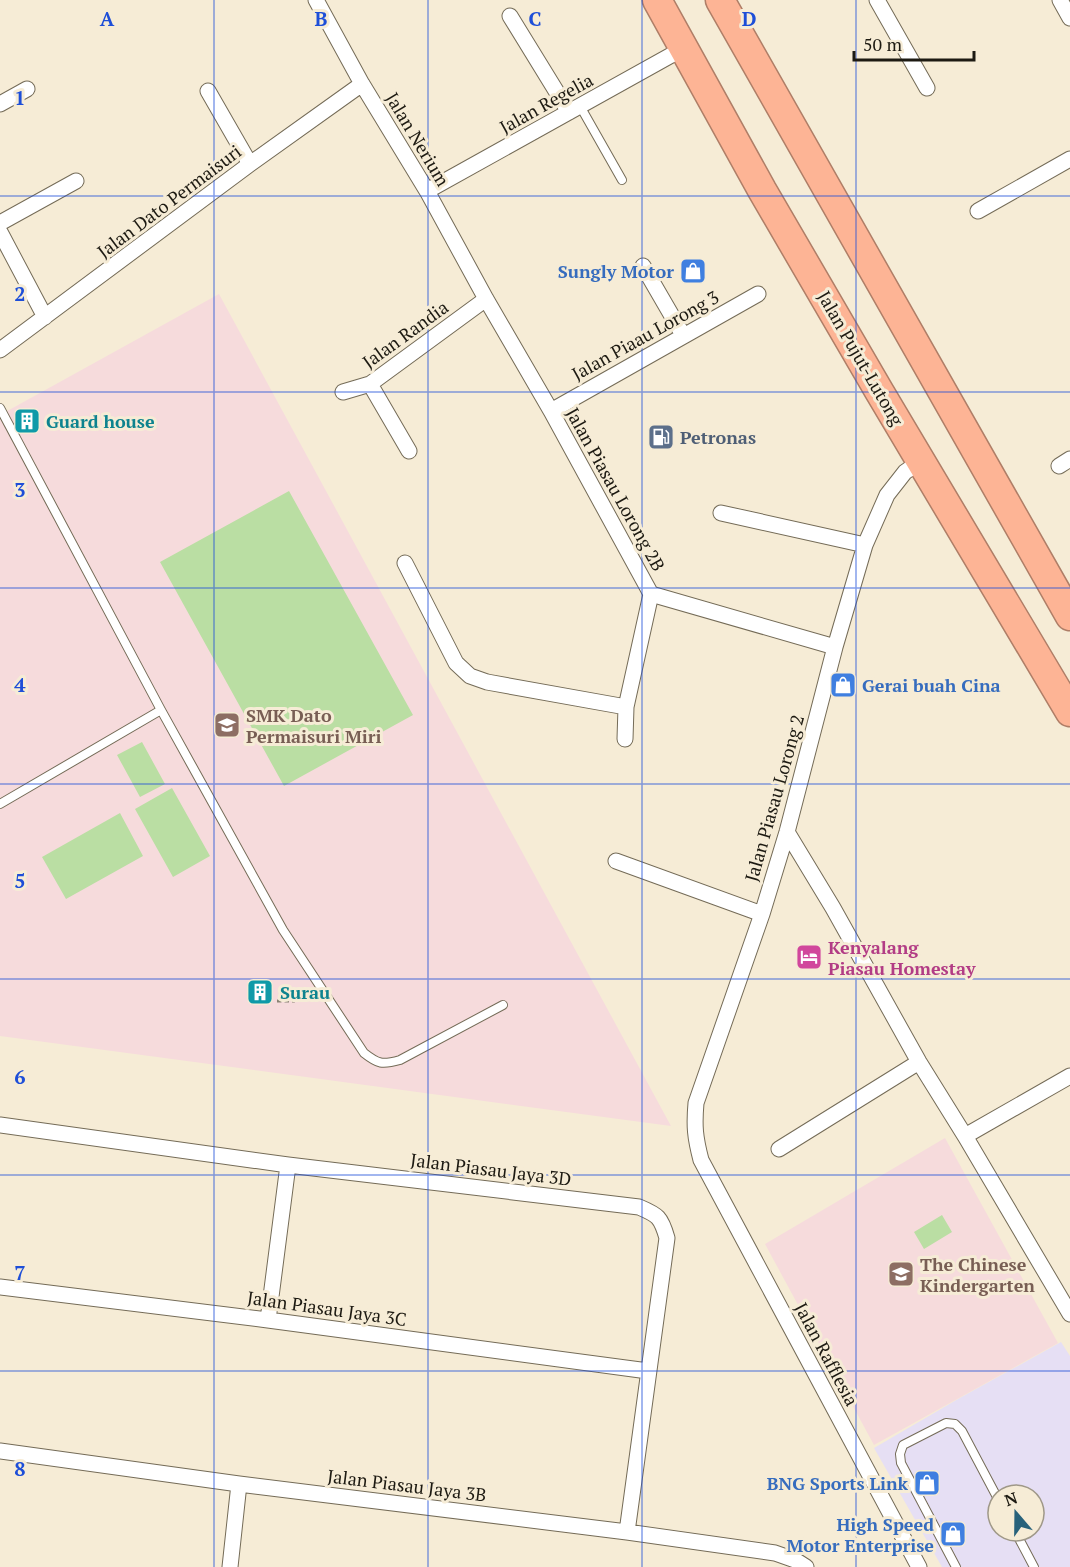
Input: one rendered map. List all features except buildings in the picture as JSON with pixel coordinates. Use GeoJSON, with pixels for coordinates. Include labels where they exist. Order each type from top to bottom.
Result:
{"type":"FeatureCollection","features":[{"type":"Feature","properties":{"kind":"highway","name":"Jalan Pujut-Lutong"},"geometry":{"type":"LineString","coordinates":[[657,0],[762,190],[1070,712]]}},
{"type":"Feature","properties":{"kind":"highway"},"geometry":{"type":"LineString","coordinates":[[720,0],[1054,577],[1070,616]]}},
{"type":"Feature","properties":{"kind":"street","name":"Jalan Nerium"},"geometry":{"type":"LineString","coordinates":[[316,0],[362,84],[427,191],[486,299]]}},
{"type":"Feature","properties":{"kind":"street"},"geometry":{"type":"LineString","coordinates":[[877,0],[927,88]]}},
{"type":"Feature","properties":{"kind":"street"},"geometry":{"type":"LineString","coordinates":[[510,16],[574,109]]}},
{"type":"Feature","properties":{"kind":"street","name":"Jalan Regelia"},"geometry":{"type":"LineString","coordinates":[[427,191],[684,48]]}},
{"type":"Feature","properties":{"kind":"street","name":"Jalan Dato Permaisuri"},"geometry":{"type":"LineString","coordinates":[[0,350],[250,164],[362,84]]}},
{"type":"Feature","properties":{"kind":"street"},"geometry":{"type":"LineString","coordinates":[[0,104],[27,89]]}},
{"type":"Feature","properties":{"kind":"street"},"geometry":{"type":"LineString","coordinates":[[208,91],[250,164]]}},
{"type":"Feature","properties":{"kind":"street"},"geometry":{"type":"LineString","coordinates":[[978,211],[1070,159]]}},
{"type":"Feature","properties":{"kind":"street"},"geometry":{"type":"LineString","coordinates":[[0,223],[76,181]]}},
{"type":"Feature","properties":{"kind":"street"},"geometry":{"type":"LineString","coordinates":[[0,232],[45,317]]}},
{"type":"Feature","properties":{"kind":"street"},"geometry":{"type":"LineString","coordinates":[[643,267],[683,335]]}},
{"type":"Feature","properties":{"kind":"street","name":"Jalan Piaau Lorong 3"},"geometry":{"type":"LineString","coordinates":[[551,411],[758,294]]}},
{"type":"Feature","properties":{"kind":"street","name":"Jalan Randia"},"geometry":{"type":"LineString","coordinates":[[343,392],[370,384],[486,299]]}},
{"type":"Feature","properties":{"kind":"street","name":"Jalan Piasau Lorong 2B"},"geometry":{"type":"LineString","coordinates":[[486,299],[551,411],[651,594],[835,647]]}},
{"type":"Feature","properties":{"kind":"street"},"geometry":{"type":"LineString","coordinates":[[370,384],[409,451]]}},
{"type":"Feature","properties":{"kind":"street","name":"Jalan Piasau Lorong 2"},"geometry":{"type":"LineString","coordinates":[[701,1160],[695,1140],[696,1103],[762,914],[787,832],[835,647],[866,545],[887,495],[905,472],[921,460]]}},
{"type":"Feature","properties":{"kind":"street"},"geometry":{"type":"LineString","coordinates":[[721,513],[866,545]]}},
{"type":"Feature","properties":{"kind":"street"},"geometry":{"type":"LineString","coordinates":[[405,563],[456,663],[470,676],[487,682],[626,707]]}},
{"type":"Feature","properties":{"kind":"street"},"geometry":{"type":"LineString","coordinates":[[625,739],[626,707],[651,594]]}},
{"type":"Feature","properties":{"kind":"street"},"geometry":{"type":"LineString","coordinates":[[787,832],[833,908],[919,1062],[1070,1314]]}},
{"type":"Feature","properties":{"kind":"street"},"geometry":{"type":"LineString","coordinates":[[616,861],[762,914]]}},
{"type":"Feature","properties":{"kind":"street"},"geometry":{"type":"LineString","coordinates":[[779,1149],[919,1062]]}},
{"type":"Feature","properties":{"kind":"street"},"geometry":{"type":"LineString","coordinates":[[965,1136],[1070,1076]]}},
{"type":"Feature","properties":{"kind":"street","name":"Jalan Piasau Jaya 3D"},"geometry":{"type":"LineString","coordinates":[[0,1125],[288,1165],[639,1207],[655,1214],[663,1224],[667,1238],[627,1532]]}},
{"type":"Feature","properties":{"kind":"street","name":"Jalan Rafflesia"},"geometry":{"type":"LineString","coordinates":[[701,1160],[919,1567]]}},
{"type":"Feature","properties":{"kind":"street"},"geometry":{"type":"LineString","coordinates":[[268,1320],[288,1165]]}},
{"type":"Feature","properties":{"kind":"street","name":"Jalan Piasau Jaya 3C"},"geometry":{"type":"LineString","coordinates":[[0,1287],[648,1371]]}},
{"type":"Feature","properties":{"kind":"street","name":"Jalan Piasau Jaya 3B"},"geometry":{"type":"LineString","coordinates":[[0,1450],[239,1484],[627,1532],[775,1553],[795,1560],[806,1567]]}},
{"type":"Feature","properties":{"kind":"street"},"geometry":{"type":"LineString","coordinates":[[230,1567],[239,1484]]}},
{"type":"Feature","properties":{"kind":"lane"},"geometry":{"type":"LineString","coordinates":[[574,109],[622,180]]}},
{"type":"Feature","properties":{"kind":"lane"},"geometry":{"type":"LineString","coordinates":[[0,408],[161,710],[283,930],[364,1053],[376,1062],[387,1064],[400,1060],[503,1005]]}},
{"type":"Feature","properties":{"kind":"lane"},"geometry":{"type":"LineString","coordinates":[[0,804],[161,710]]}},
{"type":"Feature","properties":{"kind":"lane"},"geometry":{"type":"LineString","coordinates":[[956,1567],[901,1463],[900,1454],[903,1445],[946,1422],[955,1424],[962,1431],[990,1483]]}},
{"type":"Feature","properties":{"kind":"lane"},"geometry":{"type":"LineString","coordinates":[[1021,1543],[1034,1567]]}},
{"type":"Feature","properties":{"kind":"path"},"geometry":{"type":"LineString","coordinates":[[277,1001],[294,1001],[319,984]]}},
{"type":"Feature","properties":{"kind":"shaded area","name":"SMK Dato Permaisuri Miri"},"geometry":{"type":"Polygon","coordinates":[[[219,294],[671,1126],[0,1036],[0,415],[219,294]]]}},
{"type":"Feature","properties":{"kind":"shaded area","name":"The Chinese Kindergarten"},"geometry":{"type":"Polygon","coordinates":[[[945,1138],[1058,1343],[874,1445],[765,1244],[945,1138]]]}},
{"type":"Feature","properties":{"kind":"shaded area"},"geometry":{"type":"Polygon","coordinates":[[[1061,1342],[1070,1356],[1070,1567],[942,1567],[874,1448],[1061,1342]]]}},
{"type":"Feature","properties":{"kind":"green space"},"geometry":{"type":"Polygon","coordinates":[[[289,491],[413,715],[284,786],[160,562],[289,491]]]}},
{"type":"Feature","properties":{"kind":"green space"},"geometry":{"type":"Polygon","coordinates":[[[142,742],[165,784],[140,797],[117,755],[142,742]]]}},
{"type":"Feature","properties":{"kind":"green space"},"geometry":{"type":"Polygon","coordinates":[[[172,788],[210,856],[173,877],[135,809],[172,788]]]}},
{"type":"Feature","properties":{"kind":"green space"},"geometry":{"type":"Polygon","coordinates":[[[120,813],[143,856],[66,899],[42,857],[120,813]]]}},
{"type":"Feature","properties":{"kind":"green space"},"geometry":{"type":"Polygon","coordinates":[[[942,1215],[952,1232],[924,1249],[914,1232],[942,1215]]]}},
{"type":"Feature","properties":{"kind":"place","name":"Sungly Motor"},"geometry":{"type":"Point","coordinates":[693,271]}},
{"type":"Feature","properties":{"kind":"place","name":"Guard house"},"geometry":{"type":"Point","coordinates":[27,421]}},
{"type":"Feature","properties":{"kind":"place","name":"Petronas"},"geometry":{"type":"Point","coordinates":[661,437]}},
{"type":"Feature","properties":{"kind":"place","name":"Gerai buah Cina"},"geometry":{"type":"Point","coordinates":[843,685]}},
{"type":"Feature","properties":{"kind":"place","name":"SMK Dato Permaisuri Miri"},"geometry":{"type":"Point","coordinates":[227,725]}},
{"type":"Feature","properties":{"kind":"place","name":"Kenyalang Piasau Homestay"},"geometry":{"type":"Point","coordinates":[809,957]}},
{"type":"Feature","properties":{"kind":"place","name":"Surau"},"geometry":{"type":"Point","coordinates":[260,992]}},
{"type":"Feature","properties":{"kind":"place","name":"The Chinese Kindergarten"},"geometry":{"type":"Point","coordinates":[901,1274]}},
{"type":"Feature","properties":{"kind":"place","name":"BNG Sports Link"},"geometry":{"type":"Point","coordinates":[927,1483]}},
{"type":"Feature","properties":{"kind":"place","name":"High Speed Motor Enterprise"},"geometry":{"type":"Point","coordinates":[953,1534]}}]}
